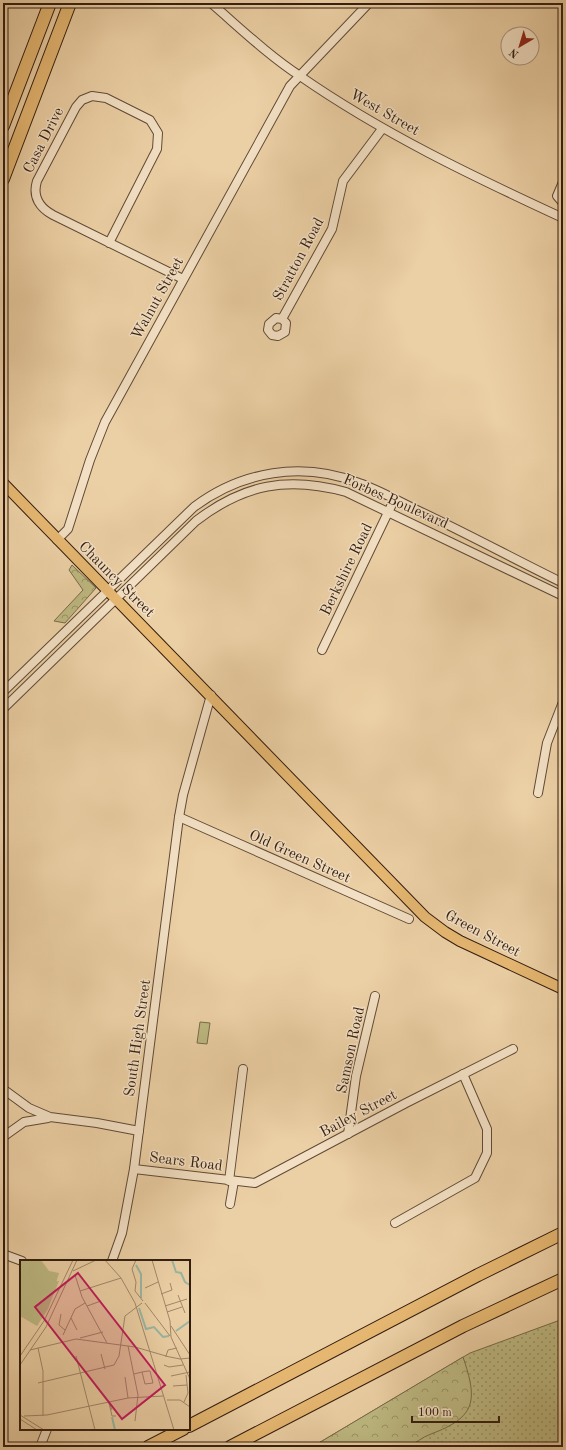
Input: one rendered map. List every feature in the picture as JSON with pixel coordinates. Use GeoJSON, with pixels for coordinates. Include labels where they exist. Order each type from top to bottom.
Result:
{"type":"FeatureCollection","features":[{"type":"Feature","properties":{"kind":"highway"},"geometry":{"type":"LineString","coordinates":[[3,126],[50,3]]}},
{"type":"Feature","properties":{"kind":"highway"},"geometry":{"type":"LineString","coordinates":[[3,179],[70,3]]}},
{"type":"Feature","properties":{"kind":"highway"},"geometry":{"type":"LineString","coordinates":[[190,1425],[484,1272],[563,1233]]}},
{"type":"Feature","properties":{"kind":"highway"},"geometry":{"type":"LineString","coordinates":[[230,1447],[456,1329],[563,1279]]}},
{"type":"Feature","properties":{"kind":"highway"},"geometry":{"type":"LineString","coordinates":[[148,1447],[180,1430]]}},
{"type":"Feature","properties":{"kind":"main road","name":"Chauncy Street"},"geometry":{"type":"LineString","coordinates":[[3,483],[348,838]]}},
{"type":"Feature","properties":{"kind":"main road","name":"Green Street"},"geometry":{"type":"LineString","coordinates":[[348,838],[420,912],[445,932],[500,961],[563,989]]}},
{"type":"Feature","properties":{"kind":"street","name":"West Street"},"geometry":{"type":"LineString","coordinates":[[211,3],[264,49],[298,75],[382,129],[472,175],[563,218]]}},
{"type":"Feature","properties":{"kind":"street","name":"Walnut Street"},"geometry":{"type":"LineString","coordinates":[[58,540],[68,529],[70,524],[92,455],[105,422],[290,86],[298,75],[369,3]]}},
{"type":"Feature","properties":{"kind":"street","name":"Casa Drive"},"geometry":{"type":"LineString","coordinates":[[109,243],[154,155],[159,137],[156,128],[144,117],[111,100],[101,96],[92,96],[82,100],[73,111],[37,181],[35,192],[38,202],[49,213],[109,243],[183,279]]}},
{"type":"Feature","properties":{"kind":"street","name":"Stratton Road"},"geometry":{"type":"LineString","coordinates":[[282,319],[332,229],[343,181],[382,129]]}},
{"type":"Feature","properties":{"kind":"street"},"geometry":{"type":"LineString","coordinates":[[563,182],[557,196],[563,203]]}},
{"type":"Feature","properties":{"kind":"street","name":"Forbes Boulevard"},"geometry":{"type":"LineString","coordinates":[[3,692],[194,507],[215,492],[253,476],[291,471],[324,473],[359,483],[477,539],[563,583]]}},
{"type":"Feature","properties":{"kind":"street","name":"Forbes Boulevard"},"geometry":{"type":"LineString","coordinates":[[3,709],[196,521],[217,505],[254,489],[278,484],[314,484],[346,492],[389,511],[563,596]]}},
{"type":"Feature","properties":{"kind":"street","name":"Berkshire Road"},"geometry":{"type":"LineString","coordinates":[[322,650],[394,500]]}},
{"type":"Feature","properties":{"kind":"street"},"geometry":{"type":"LineString","coordinates":[[179,817],[183,795],[210,695]]}},
{"type":"Feature","properties":{"kind":"street"},"geometry":{"type":"LineString","coordinates":[[538,793],[547,742],[563,702]]}},
{"type":"Feature","properties":{"kind":"street","name":"Old Green Street"},"geometry":{"type":"LineString","coordinates":[[179,817],[409,920]]}},
{"type":"Feature","properties":{"kind":"street","name":"South High Street"},"geometry":{"type":"LineString","coordinates":[[112,1260],[122,1233],[134,1169],[179,817]]}},
{"type":"Feature","properties":{"kind":"street","name":"Samson Road"},"geometry":{"type":"LineString","coordinates":[[348,1134],[356,1076],[375,996]]}},
{"type":"Feature","properties":{"kind":"street","name":"Bailey Street"},"geometry":{"type":"LineString","coordinates":[[232,1181],[255,1183],[263,1180],[348,1134],[513,1049]]}},
{"type":"Feature","properties":{"kind":"street"},"geometry":{"type":"LineString","coordinates":[[230,1204],[243,1069]]}},
{"type":"Feature","properties":{"kind":"street"},"geometry":{"type":"LineString","coordinates":[[396,1223],[475,1178],[487,1153],[487,1129],[463,1074]]}},
{"type":"Feature","properties":{"kind":"street"},"geometry":{"type":"LineString","coordinates":[[3,1089],[29,1108],[50,1117]]}},
{"type":"Feature","properties":{"kind":"street"},"geometry":{"type":"LineString","coordinates":[[3,1137],[24,1122],[32,1119],[50,1117],[97,1123],[138,1131]]}},
{"type":"Feature","properties":{"kind":"street","name":"Sears Road"},"geometry":{"type":"LineString","coordinates":[[134,1169],[232,1181]]}},
{"type":"Feature","properties":{"kind":"street"},"geometry":{"type":"LineString","coordinates":[[3,1254],[20,1260]]}},
{"type":"Feature","properties":{"kind":"street"},"geometry":{"type":"LineString","coordinates":[[40,1447],[47,1430]]}},
{"type":"Feature","properties":{"kind":"green space"},"geometry":{"type":"Polygon","coordinates":[[[72,565],[96,588],[65,623],[54,621],[83,590],[69,570],[72,565]]]}},
{"type":"Feature","properties":{"kind":"green space"},"geometry":{"type":"Polygon","coordinates":[[[200,1022],[210,1023],[207,1044],[197,1043],[200,1022]]]}},
{"type":"Feature","properties":{"kind":"green space"},"geometry":{"type":"Polygon","coordinates":[[[563,1319],[563,1447],[312,1447],[470,1353],[563,1319]]]}},
{"type":"Feature","properties":{"kind":"green space"},"geometry":{"type":"Polygon","coordinates":[[[463,1357],[471,1385],[470,1406],[465,1414],[446,1428],[428,1435],[405,1448],[312,1447],[463,1357]]]}}]}
